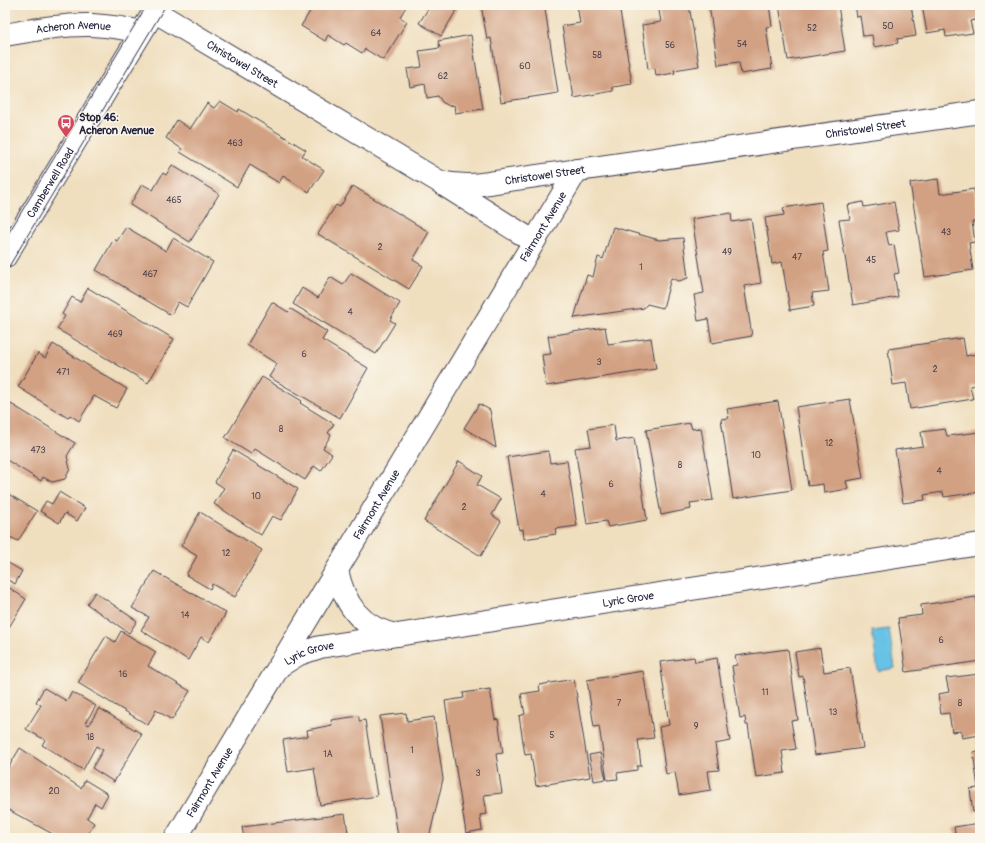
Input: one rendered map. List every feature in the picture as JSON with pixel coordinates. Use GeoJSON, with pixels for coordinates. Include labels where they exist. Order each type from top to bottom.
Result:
{"type":"FeatureCollection","features":[{"type":"Feature","properties":{"kind":"street","name":"Camberwell Road"},"geometry":{"type":"LineString","coordinates":[[5,257],[156,8]]}},
{"type":"Feature","properties":{"kind":"street","name":"Christowel Street"},"geometry":{"type":"LineString","coordinates":[[156,8],[440,182],[470,185],[980,112]]}},
{"type":"Feature","properties":{"kind":"street","name":"Acheron Avenue"},"geometry":{"type":"LineString","coordinates":[[5,35],[46,28],[80,25],[107,26],[141,32]]}},
{"type":"Feature","properties":{"kind":"street","name":"Fairmont Avenue"},"geometry":{"type":"LineString","coordinates":[[176,838],[576,170]]}},
{"type":"Feature","properties":{"kind":"street"},"geometry":{"type":"LineString","coordinates":[[440,182],[533,241]]}},
{"type":"Feature","properties":{"kind":"street","name":"Lyric Grove"},"geometry":{"type":"LineString","coordinates":[[280,666],[291,658],[307,651],[344,644],[980,544]]}},
{"type":"Feature","properties":{"kind":"street"},"geometry":{"type":"LineString","coordinates":[[337,570],[340,584],[346,598],[357,615],[381,631],[400,635]]}},
{"type":"Feature","properties":{"kind":"water"},"geometry":{"type":"Polygon","coordinates":[[[889,629],[895,668],[878,671],[872,631],[889,629]]]}},
{"type":"Feature","properties":{"kind":"building"},"geometry":{"type":"Polygon","coordinates":[[[314,5],[407,5],[400,17],[407,22],[383,60],[365,49],[362,53],[346,43],[344,45],[328,35],[325,41],[301,26],[314,5]]]}},
{"type":"Feature","properties":{"kind":"building"},"geometry":{"type":"Polygon","coordinates":[[[422,5],[459,6],[441,36],[419,23],[428,9],[422,5]]]}},
{"type":"Feature","properties":{"kind":"building"},"geometry":{"type":"Polygon","coordinates":[[[481,5],[541,5],[545,9],[558,93],[501,102],[491,38],[487,39],[481,5]]]}},
{"type":"Feature","properties":{"kind":"building"},"geometry":{"type":"Polygon","coordinates":[[[577,5],[619,5],[632,84],[613,87],[613,91],[574,98],[562,26],[580,23],[577,5]]]}},
{"type":"Feature","properties":{"kind":"building"},"geometry":{"type":"Polygon","coordinates":[[[658,5],[689,5],[699,66],[674,70],[675,73],[656,76],[655,68],[648,69],[642,25],[661,22],[658,5]]]}},
{"type":"Feature","properties":{"kind":"building"},"geometry":{"type":"Polygon","coordinates":[[[709,5],[769,5],[772,26],[766,27],[772,69],[741,74],[739,62],[718,65],[709,5]]]}},
{"type":"Feature","properties":{"kind":"building"},"geometry":{"type":"Polygon","coordinates":[[[779,5],[838,5],[845,51],[788,60],[779,5]]]}},
{"type":"Feature","properties":{"kind":"building"},"geometry":{"type":"Polygon","coordinates":[[[855,5],[911,5],[916,36],[897,39],[898,43],[874,47],[872,35],[863,36],[860,16],[857,17],[855,5]]]}},
{"type":"Feature","properties":{"kind":"building"},"geometry":{"type":"Polygon","coordinates":[[[922,5],[979,5],[980,19],[970,21],[973,33],[946,37],[945,30],[927,33],[922,5]]]}},
{"type":"Feature","properties":{"kind":"building"},"geometry":{"type":"Polygon","coordinates":[[[471,35],[483,109],[455,113],[454,105],[449,106],[442,102],[438,96],[427,98],[425,84],[410,87],[407,69],[422,67],[419,51],[440,48],[438,41],[471,35]]]}},
{"type":"Feature","properties":{"kind":"building"},"geometry":{"type":"Polygon","coordinates":[[[220,101],[238,112],[239,109],[306,150],[302,156],[324,170],[309,192],[283,176],[279,183],[250,165],[237,187],[180,152],[182,149],[166,138],[177,120],[190,129],[207,103],[214,108],[220,101]]]}},
{"type":"Feature","properties":{"kind":"building"},"geometry":{"type":"Polygon","coordinates":[[[172,165],[219,194],[190,242],[130,205],[142,184],[153,190],[163,173],[166,175],[172,165]]]}},
{"type":"Feature","properties":{"kind":"building"},"geometry":{"type":"Polygon","coordinates":[[[938,179],[940,194],[974,189],[979,221],[972,222],[975,242],[969,243],[973,270],[925,277],[910,183],[938,179]]]}},
{"type":"Feature","properties":{"kind":"building"},"geometry":{"type":"Polygon","coordinates":[[[353,186],[429,232],[413,260],[423,266],[409,289],[318,234],[336,205],[340,207],[353,186]]]}},
{"type":"Feature","properties":{"kind":"building"},"geometry":{"type":"Polygon","coordinates":[[[821,202],[828,251],[823,252],[829,291],[812,293],[814,306],[790,310],[782,262],[772,264],[765,218],[784,215],[783,208],[821,202]]]}},
{"type":"Feature","properties":{"kind":"building"},"geometry":{"type":"Polygon","coordinates":[[[863,202],[864,207],[894,202],[899,230],[886,232],[889,246],[894,245],[899,273],[894,274],[898,297],[853,305],[839,220],[850,219],[847,205],[863,202]]]}},
{"type":"Feature","properties":{"kind":"building"},"geometry":{"type":"Polygon","coordinates":[[[731,213],[732,222],[751,219],[761,283],[744,286],[752,336],[712,343],[708,319],[698,321],[694,295],[704,293],[692,219],[731,213]]]}},
{"type":"Feature","properties":{"kind":"building"},"geometry":{"type":"Polygon","coordinates":[[[126,227],[166,251],[173,238],[213,262],[187,307],[178,302],[171,315],[96,270],[114,239],[117,241],[126,227]]]}},
{"type":"Feature","properties":{"kind":"building"},"geometry":{"type":"Polygon","coordinates":[[[613,227],[659,240],[683,238],[688,278],[679,281],[671,278],[663,308],[647,304],[644,308],[574,318],[587,275],[593,277],[598,257],[603,259],[613,227]]]}},
{"type":"Feature","properties":{"kind":"building"},"geometry":{"type":"Polygon","coordinates":[[[351,273],[400,303],[390,320],[395,323],[376,354],[293,304],[302,288],[318,298],[330,277],[343,285],[351,273]]]}},
{"type":"Feature","properties":{"kind":"building"},"geometry":{"type":"Polygon","coordinates":[[[88,288],[174,339],[148,383],[57,329],[65,316],[62,314],[72,297],[80,302],[88,288]]]}},
{"type":"Feature","properties":{"kind":"building"},"geometry":{"type":"Polygon","coordinates":[[[272,302],[288,312],[291,309],[327,332],[322,340],[368,368],[340,418],[269,377],[277,364],[247,345],[272,302]]]}},
{"type":"Feature","properties":{"kind":"building"},"geometry":{"type":"Polygon","coordinates":[[[605,327],[608,344],[651,338],[656,369],[546,386],[542,355],[551,354],[548,336],[605,327]]]}},
{"type":"Feature","properties":{"kind":"building"},"geometry":{"type":"Polygon","coordinates":[[[963,338],[966,356],[976,354],[980,384],[970,386],[973,399],[910,409],[906,383],[893,385],[888,349],[963,338]]]}},
{"type":"Feature","properties":{"kind":"building"},"geometry":{"type":"Polygon","coordinates":[[[53,344],[127,389],[116,408],[94,396],[79,421],[70,415],[68,418],[18,387],[38,353],[45,358],[53,344]]]}},
{"type":"Feature","properties":{"kind":"building"},"geometry":{"type":"Polygon","coordinates":[[[262,377],[302,401],[300,403],[334,424],[328,433],[331,435],[323,448],[332,454],[321,471],[314,466],[305,480],[255,449],[251,454],[225,438],[262,377]]]}},
{"type":"Feature","properties":{"kind":"building"},"geometry":{"type":"Polygon","coordinates":[[[850,399],[863,478],[846,481],[848,489],[824,493],[823,484],[808,486],[796,407],[850,399]]]}},
{"type":"Feature","properties":{"kind":"building"},"geometry":{"type":"Polygon","coordinates":[[[778,401],[792,490],[733,499],[721,419],[729,418],[727,409],[778,401]]]}},
{"type":"Feature","properties":{"kind":"building"},"geometry":{"type":"Polygon","coordinates":[[[11,404],[75,443],[67,456],[70,469],[65,479],[52,482],[43,477],[41,481],[5,459],[5,414],[11,404]]]}},
{"type":"Feature","properties":{"kind":"building"},"geometry":{"type":"Polygon","coordinates":[[[479,404],[490,410],[496,448],[464,428],[479,404]]]}},
{"type":"Feature","properties":{"kind":"building"},"geometry":{"type":"Polygon","coordinates":[[[690,423],[692,429],[701,428],[713,500],[690,503],[691,509],[661,515],[646,430],[690,423]]]}},
{"type":"Feature","properties":{"kind":"building"},"geometry":{"type":"Polygon","coordinates":[[[614,425],[616,441],[634,438],[647,520],[608,527],[606,521],[587,524],[575,448],[591,446],[588,429],[614,425]]]}},
{"type":"Feature","properties":{"kind":"building"},"geometry":{"type":"Polygon","coordinates":[[[945,429],[947,436],[980,432],[980,492],[944,497],[943,492],[924,495],[925,500],[903,503],[895,450],[923,446],[921,432],[945,429]]]}},
{"type":"Feature","properties":{"kind":"building"},"geometry":{"type":"Polygon","coordinates":[[[233,450],[298,489],[281,520],[272,516],[261,535],[214,504],[224,488],[215,482],[233,450]]]}},
{"type":"Feature","properties":{"kind":"building"},"geometry":{"type":"Polygon","coordinates":[[[548,451],[550,463],[567,461],[577,526],[555,529],[556,534],[524,539],[523,529],[519,530],[507,457],[548,451]]]}},
{"type":"Feature","properties":{"kind":"building"},"geometry":{"type":"Polygon","coordinates":[[[459,461],[482,476],[477,485],[501,499],[492,515],[501,521],[481,556],[424,521],[459,461]]]}},
{"type":"Feature","properties":{"kind":"building"},"geometry":{"type":"Polygon","coordinates":[[[5,492],[37,511],[18,541],[10,537],[5,545],[5,492]]]}},
{"type":"Feature","properties":{"kind":"building"},"geometry":{"type":"Polygon","coordinates":[[[59,492],[85,508],[77,521],[65,513],[59,523],[40,511],[46,501],[52,504],[59,492]]]}},
{"type":"Feature","properties":{"kind":"building"},"geometry":{"type":"Polygon","coordinates":[[[200,512],[262,550],[235,597],[212,584],[210,589],[186,575],[197,556],[181,546],[200,512]]]}},
{"type":"Feature","properties":{"kind":"building"},"geometry":{"type":"Polygon","coordinates":[[[5,561],[22,571],[15,584],[8,580],[5,585],[5,561]]]}},
{"type":"Feature","properties":{"kind":"building"},"geometry":{"type":"Polygon","coordinates":[[[154,571],[226,613],[209,642],[201,637],[188,660],[141,630],[149,617],[132,608],[154,571]]]}},
{"type":"Feature","properties":{"kind":"building"},"geometry":{"type":"Polygon","coordinates":[[[5,585],[26,599],[8,629],[5,627],[5,585]]]}},
{"type":"Feature","properties":{"kind":"building"},"geometry":{"type":"Polygon","coordinates":[[[95,592],[137,621],[129,633],[87,604],[95,592]]]}},
{"type":"Feature","properties":{"kind":"building"},"geometry":{"type":"Polygon","coordinates":[[[976,597],[977,603],[980,603],[980,661],[906,672],[898,618],[922,615],[921,605],[976,597]]]}},
{"type":"Feature","properties":{"kind":"building"},"geometry":{"type":"Polygon","coordinates":[[[121,631],[156,652],[148,666],[190,691],[172,720],[156,710],[148,725],[78,683],[106,636],[115,642],[121,631]]]}},
{"type":"Feature","properties":{"kind":"building"},"geometry":{"type":"Polygon","coordinates":[[[820,648],[824,672],[850,668],[863,748],[815,755],[803,676],[799,677],[795,652],[820,648]]]}},
{"type":"Feature","properties":{"kind":"building"},"geometry":{"type":"Polygon","coordinates":[[[788,649],[798,720],[791,721],[796,749],[782,751],[785,773],[756,777],[748,725],[746,725],[745,717],[740,718],[732,666],[737,665],[735,656],[788,649]]]}},
{"type":"Feature","properties":{"kind":"building"},"geometry":{"type":"Polygon","coordinates":[[[694,657],[695,662],[717,658],[730,741],[715,744],[719,770],[708,771],[711,790],[679,795],[675,772],[666,774],[659,727],[669,725],[660,662],[694,657]]]}},
{"type":"Feature","properties":{"kind":"building"},"geometry":{"type":"Polygon","coordinates":[[[643,671],[654,738],[638,740],[641,766],[637,766],[637,770],[617,773],[618,779],[607,780],[599,726],[594,727],[587,680],[643,671]]]}},
{"type":"Feature","properties":{"kind":"building"},"geometry":{"type":"Polygon","coordinates":[[[980,674],[980,735],[962,738],[961,731],[952,732],[949,713],[941,714],[938,694],[949,692],[946,678],[980,674]]]}},
{"type":"Feature","properties":{"kind":"building"},"geometry":{"type":"Polygon","coordinates":[[[574,679],[590,777],[536,786],[531,754],[525,755],[519,716],[525,714],[521,694],[540,691],[539,685],[574,679]]]}},
{"type":"Feature","properties":{"kind":"building"},"geometry":{"type":"Polygon","coordinates":[[[44,688],[67,701],[72,692],[96,706],[85,723],[89,725],[99,708],[142,734],[114,782],[92,768],[103,750],[96,746],[83,770],[42,745],[45,740],[26,729],[41,705],[36,702],[44,688]]]}},
{"type":"Feature","properties":{"kind":"building"},"geometry":{"type":"Polygon","coordinates":[[[490,689],[495,720],[498,719],[503,753],[496,754],[502,793],[484,795],[487,814],[480,815],[482,830],[466,833],[445,701],[464,698],[463,693],[490,689]]]}},
{"type":"Feature","properties":{"kind":"building"},"geometry":{"type":"Polygon","coordinates":[[[406,713],[407,721],[434,717],[443,779],[429,838],[398,837],[380,716],[406,713]]]}},
{"type":"Feature","properties":{"kind":"building"},"geometry":{"type":"Polygon","coordinates":[[[359,716],[359,721],[365,720],[377,796],[320,805],[314,768],[288,772],[283,740],[308,736],[307,730],[332,725],[331,720],[359,716]]]}},
{"type":"Feature","properties":{"kind":"building"},"geometry":{"type":"Polygon","coordinates":[[[20,748],[81,788],[85,780],[108,794],[101,807],[95,803],[87,818],[94,823],[86,838],[60,838],[5,808],[5,773],[20,748]]]}},
{"type":"Feature","properties":{"kind":"building"},"geometry":{"type":"Polygon","coordinates":[[[980,751],[980,811],[973,812],[970,789],[978,788],[973,752],[980,751]]]}},
{"type":"Feature","properties":{"kind":"building"},"geometry":{"type":"Polygon","coordinates":[[[600,753],[606,779],[594,781],[589,755],[600,753]]]}},
{"type":"Feature","properties":{"kind":"building"},"geometry":{"type":"Polygon","coordinates":[[[345,814],[349,838],[244,838],[242,827],[345,814]]]}},
{"type":"Feature","properties":{"kind":"building"},"geometry":{"type":"Polygon","coordinates":[[[980,823],[980,838],[956,838],[954,827],[980,823]]]}},
{"type":"Feature","properties":{"kind":"tram line"},"geometry":{"type":"LineString","coordinates":[[5,239],[147,5]]}},
{"type":"Feature","properties":{"kind":"tram line"},"geometry":{"type":"LineString","coordinates":[[5,273],[166,5]]}},
{"type":"Feature","properties":{"kind":"place","name":"Stop 46: Acheron Avenue"},"geometry":{"type":"Point","coordinates":[66,138]}}]}
